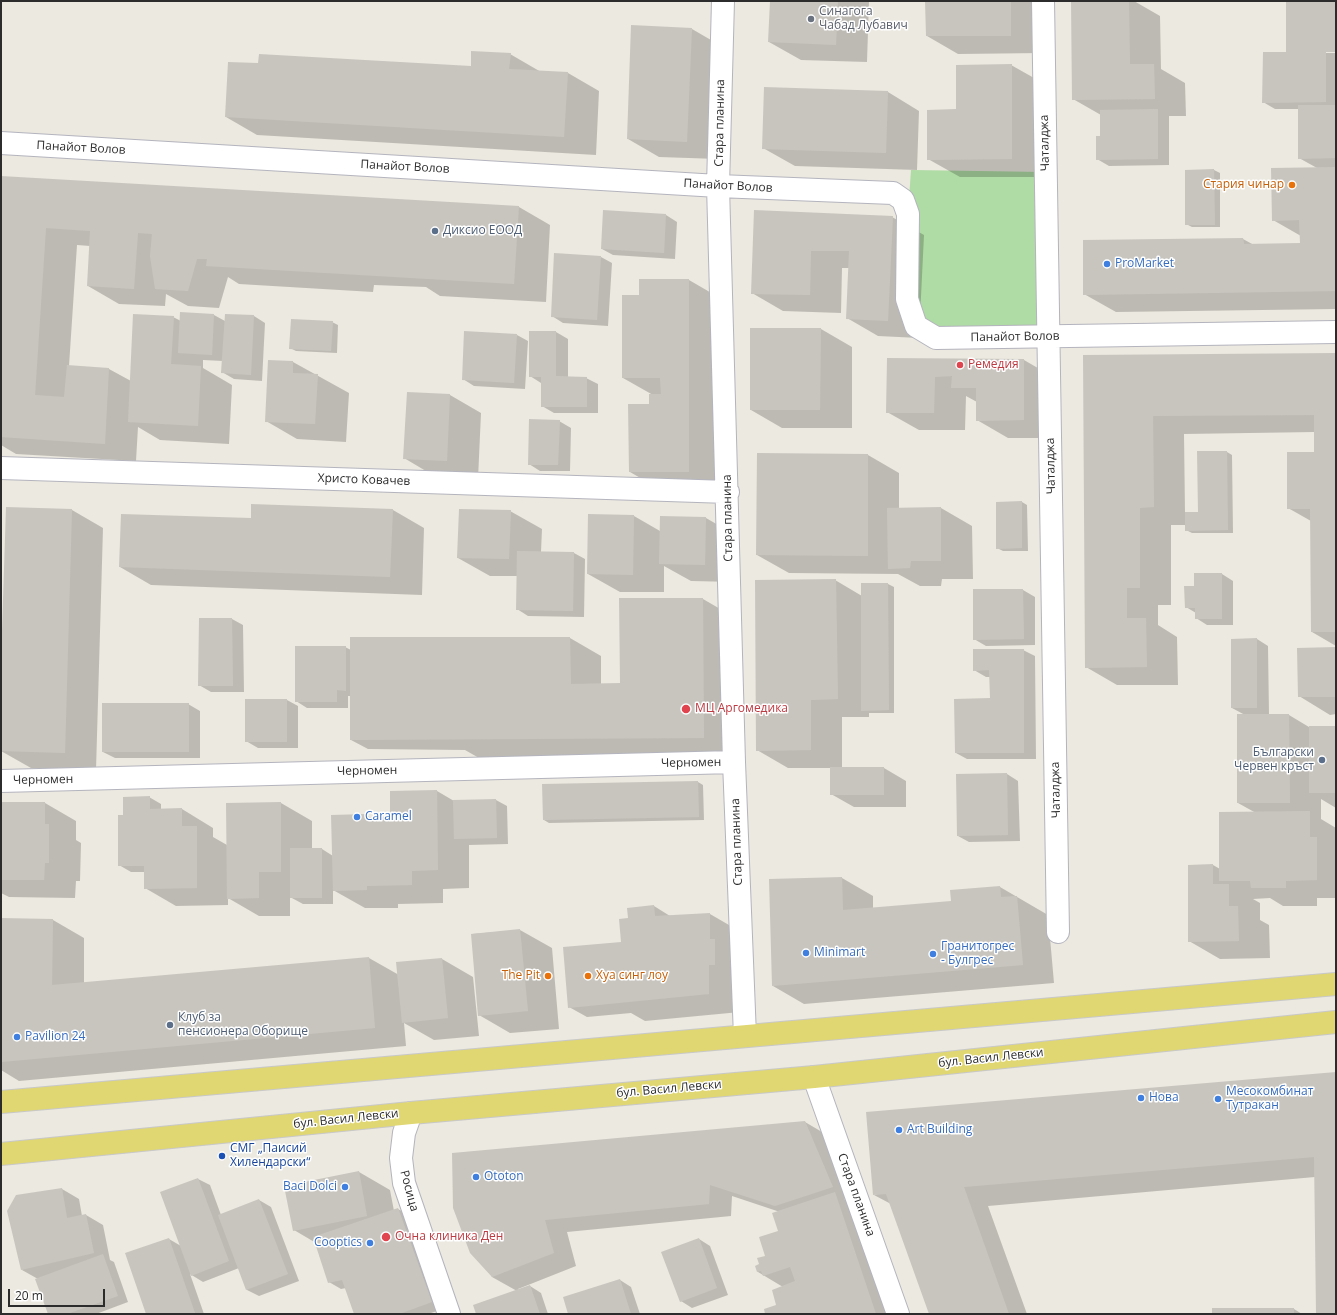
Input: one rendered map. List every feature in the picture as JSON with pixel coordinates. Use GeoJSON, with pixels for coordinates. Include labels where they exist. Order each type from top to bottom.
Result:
{"type":"FeatureCollection","features":[{"type":"Feature","properties":{"kind":"main road"},"geometry":{"type":"LineString","coordinates":[[1,1102],[1336,984]]}},
{"type":"Feature","properties":{"kind":"main road","name":"бул. Васил Левски"},"geometry":{"type":"LineString","coordinates":[[1,1154],[411,1112],[814,1077],[1336,1022]]}},
{"type":"Feature","properties":{"kind":"street","name":"Стара планина"},"geometry":{"type":"LineString","coordinates":[[723,1],[718,186],[728,492],[734,762],[745,1036]]}},
{"type":"Feature","properties":{"kind":"street","name":"Чаталджа"},"geometry":{"type":"LineString","coordinates":[[1043,1],[1050,336],[1058,932]]}},
{"type":"Feature","properties":{"kind":"street","name":"Панайот Волов"},"geometry":{"type":"LineString","coordinates":[[1,144],[718,186],[893,193],[903,200],[908,214],[908,298],[916,326],[936,338],[1336,332]]}},
{"type":"Feature","properties":{"kind":"street","name":"Христо Ковачев"},"geometry":{"type":"LineString","coordinates":[[1,468],[728,492]]}},
{"type":"Feature","properties":{"kind":"street","name":"Черномен"},"geometry":{"type":"LineString","coordinates":[[1,781],[734,762]]}},
{"type":"Feature","properties":{"kind":"street","name":"Стара планина"},"geometry":{"type":"LineString","coordinates":[[814,1077],[898,1314]]}},
{"type":"Feature","properties":{"kind":"street","name":"Росица"},"geometry":{"type":"LineString","coordinates":[[411,1112],[404,1133],[401,1158],[404,1183],[448,1314]]}},
{"type":"Feature","properties":{"kind":"green space"},"geometry":{"type":"Polygon","coordinates":[[[911,170],[1045,172],[1050,336],[916,326],[908,214],[911,170]]]}},
{"type":"Feature","properties":{"kind":"building"},"geometry":{"type":"Polygon","coordinates":[[[770,1],[838,1],[836,45],[768,42],[770,1]]]}},
{"type":"Feature","properties":{"kind":"building"},"geometry":{"type":"Polygon","coordinates":[[[925,1],[1011,1],[1011,36],[926,36],[925,1]]]}},
{"type":"Feature","properties":{"kind":"building"},"geometry":{"type":"Polygon","coordinates":[[[1071,1],[1129,1],[1130,64],[1154,64],[1155,99],[1072,100],[1071,1]]]}},
{"type":"Feature","properties":{"kind":"building"},"geometry":{"type":"Polygon","coordinates":[[[1286,1],[1336,1],[1336,52],[1326,52],[1326,102],[1262,103],[1263,52],[1286,52],[1286,1]]]}},
{"type":"Feature","properties":{"kind":"building"},"geometry":{"type":"Polygon","coordinates":[[[631,25],[692,28],[687,142],[627,139],[631,25]]]}},
{"type":"Feature","properties":{"kind":"building"},"geometry":{"type":"Polygon","coordinates":[[[471,51],[511,53],[509,69],[568,72],[564,137],[225,117],[228,62],[258,63],[259,54],[471,66],[471,51]]]}},
{"type":"Feature","properties":{"kind":"building"},"geometry":{"type":"Polygon","coordinates":[[[1012,64],[1012,159],[927,160],[927,110],[956,109],[956,65],[1012,64]]]}},
{"type":"Feature","properties":{"kind":"building"},"geometry":{"type":"Polygon","coordinates":[[[764,87],[888,91],[886,153],[762,149],[764,87]]]}},
{"type":"Feature","properties":{"kind":"building"},"geometry":{"type":"Polygon","coordinates":[[[1298,105],[1336,105],[1336,158],[1298,159],[1298,105]]]}},
{"type":"Feature","properties":{"kind":"building"},"geometry":{"type":"Polygon","coordinates":[[[1158,109],[1158,159],[1096,160],[1096,136],[1100,136],[1100,110],[1158,109]]]}},
{"type":"Feature","properties":{"kind":"building"},"geometry":{"type":"Polygon","coordinates":[[[1336,167],[1336,291],[1083,295],[1083,240],[1243,238],[1244,244],[1300,243],[1299,220],[1272,221],[1271,168],[1336,167]]]}},
{"type":"Feature","properties":{"kind":"building"},"geometry":{"type":"Polygon","coordinates":[[[1214,169],[1215,225],[1185,225],[1185,170],[1214,169]]]}},
{"type":"Feature","properties":{"kind":"building"},"geometry":{"type":"Polygon","coordinates":[[[1,176],[519,206],[514,284],[206,266],[207,259],[197,259],[188,291],[155,289],[150,256],[152,234],[138,233],[134,289],[87,286],[90,231],[46,228],[35,395],[64,397],[67,365],[109,368],[105,444],[1,437],[1,176]]]}},
{"type":"Feature","properties":{"kind":"building"},"geometry":{"type":"Polygon","coordinates":[[[603,210],[666,214],[664,253],[601,249],[603,210]]]}},
{"type":"Feature","properties":{"kind":"building"},"geometry":{"type":"Polygon","coordinates":[[[754,210],[893,216],[888,321],[846,319],[849,251],[811,251],[810,295],[751,294],[754,210]]]}},
{"type":"Feature","properties":{"kind":"building"},"geometry":{"type":"Polygon","coordinates":[[[554,253],[601,256],[597,320],[551,317],[554,253]]]}},
{"type":"Feature","properties":{"kind":"building"},"geometry":{"type":"Polygon","coordinates":[[[639,279],[689,279],[689,472],[629,472],[628,404],[649,404],[649,394],[661,394],[660,378],[622,378],[622,295],[639,295],[639,279]]]}},
{"type":"Feature","properties":{"kind":"building"},"geometry":{"type":"Polygon","coordinates":[[[180,312],[214,314],[212,355],[178,353],[180,312]]]}},
{"type":"Feature","properties":{"kind":"building"},"geometry":{"type":"Polygon","coordinates":[[[133,314],[174,316],[171,364],[201,366],[198,426],[128,422],[133,314]]]}},
{"type":"Feature","properties":{"kind":"building"},"geometry":{"type":"Polygon","coordinates":[[[225,314],[254,315],[251,375],[221,373],[225,314]]]}},
{"type":"Feature","properties":{"kind":"building"},"geometry":{"type":"Polygon","coordinates":[[[291,319],[333,321],[331,351],[289,349],[291,319]]]}},
{"type":"Feature","properties":{"kind":"building"},"geometry":{"type":"Polygon","coordinates":[[[750,328],[821,328],[820,410],[750,410],[750,328]]]}},
{"type":"Feature","properties":{"kind":"building"},"geometry":{"type":"Polygon","coordinates":[[[464,331],[517,334],[514,383],[462,380],[464,331]]]}},
{"type":"Feature","properties":{"kind":"building"},"geometry":{"type":"Polygon","coordinates":[[[529,331],[556,331],[556,376],[587,377],[587,407],[541,407],[541,377],[529,377],[529,331]]]}},
{"type":"Feature","properties":{"kind":"building"},"geometry":{"type":"Polygon","coordinates":[[[1336,353],[1336,632],[1311,632],[1310,509],[1287,509],[1287,452],[1314,452],[1314,415],[1153,416],[1154,507],[1140,508],[1140,588],[1127,588],[1127,618],[1146,618],[1147,667],[1085,668],[1083,355],[1336,353]]]}},
{"type":"Feature","properties":{"kind":"building"},"geometry":{"type":"Polygon","coordinates":[[[887,358],[1024,359],[1024,420],[976,421],[976,388],[951,388],[952,376],[935,377],[934,413],[886,413],[887,358]]]}},
{"type":"Feature","properties":{"kind":"building"},"geometry":{"type":"Polygon","coordinates":[[[268,360],[293,361],[293,373],[318,374],[315,424],[265,422],[268,360]]]}},
{"type":"Feature","properties":{"kind":"building"},"geometry":{"type":"Polygon","coordinates":[[[407,392],[450,394],[447,461],[403,459],[407,392]]]}},
{"type":"Feature","properties":{"kind":"building"},"geometry":{"type":"Polygon","coordinates":[[[529,419],[560,420],[558,465],[528,465],[529,419]]]}},
{"type":"Feature","properties":{"kind":"building"},"geometry":{"type":"Polygon","coordinates":[[[1197,451],[1227,451],[1228,530],[1185,531],[1185,512],[1198,512],[1197,451]]]}},
{"type":"Feature","properties":{"kind":"building"},"geometry":{"type":"Polygon","coordinates":[[[757,453],[868,454],[868,556],[756,555],[757,453]]]}},
{"type":"Feature","properties":{"kind":"building"},"geometry":{"type":"Polygon","coordinates":[[[1022,501],[1022,548],[996,549],[996,502],[1022,501]]]}},
{"type":"Feature","properties":{"kind":"building"},"geometry":{"type":"Polygon","coordinates":[[[251,504],[393,509],[390,577],[119,567],[121,514],[251,518],[251,504]]]}},
{"type":"Feature","properties":{"kind":"building"},"geometry":{"type":"Polygon","coordinates":[[[6,507],[72,509],[65,753],[1,751],[1,661],[6,507]]]}},
{"type":"Feature","properties":{"kind":"building"},"geometry":{"type":"Polygon","coordinates":[[[941,507],[941,561],[911,561],[910,568],[888,569],[887,508],[941,507]]]}},
{"type":"Feature","properties":{"kind":"building"},"geometry":{"type":"Polygon","coordinates":[[[459,509],[511,510],[509,559],[457,558],[459,509]]]}},
{"type":"Feature","properties":{"kind":"building"},"geometry":{"type":"Polygon","coordinates":[[[588,514],[634,515],[633,575],[587,574],[588,514]]]}},
{"type":"Feature","properties":{"kind":"building"},"geometry":{"type":"Polygon","coordinates":[[[660,516],[706,517],[705,565],[659,564],[660,516]]]}},
{"type":"Feature","properties":{"kind":"building"},"geometry":{"type":"Polygon","coordinates":[[[517,551],[574,552],[573,611],[516,610],[517,551]]]}},
{"type":"Feature","properties":{"kind":"building"},"geometry":{"type":"Polygon","coordinates":[[[1194,573],[1222,573],[1222,619],[1195,619],[1195,608],[1185,608],[1184,586],[1194,586],[1194,573]]]}},
{"type":"Feature","properties":{"kind":"building"},"geometry":{"type":"Polygon","coordinates":[[[836,579],[838,699],[811,700],[811,750],[756,751],[755,580],[836,579]]]}},
{"type":"Feature","properties":{"kind":"building"},"geometry":{"type":"Polygon","coordinates":[[[861,583],[888,583],[889,710],[861,711],[861,583]]]}},
{"type":"Feature","properties":{"kind":"building"},"geometry":{"type":"Polygon","coordinates":[[[973,589],[1023,589],[1024,639],[973,640],[973,589]]]}},
{"type":"Feature","properties":{"kind":"building"},"geometry":{"type":"Polygon","coordinates":[[[619,598],[703,598],[704,738],[350,740],[350,637],[570,637],[571,684],[620,683],[619,598]]]}},
{"type":"Feature","properties":{"kind":"building"},"geometry":{"type":"Polygon","coordinates":[[[199,618],[232,618],[233,686],[198,686],[199,618]]]}},
{"type":"Feature","properties":{"kind":"building"},"geometry":{"type":"Polygon","coordinates":[[[1257,638],[1257,708],[1231,708],[1231,639],[1257,638]]]}},
{"type":"Feature","properties":{"kind":"building"},"geometry":{"type":"Polygon","coordinates":[[[295,646],[346,646],[346,691],[337,690],[337,702],[295,702],[295,646]]]}},
{"type":"Feature","properties":{"kind":"building"},"geometry":{"type":"Polygon","coordinates":[[[1336,647],[1336,697],[1298,697],[1297,648],[1336,647]]]}},
{"type":"Feature","properties":{"kind":"building"},"geometry":{"type":"Polygon","coordinates":[[[973,649],[1024,649],[1024,753],[955,753],[954,699],[990,698],[989,670],[973,671],[973,649]]]}},
{"type":"Feature","properties":{"kind":"building"},"geometry":{"type":"Polygon","coordinates":[[[245,699],[287,699],[287,742],[245,742],[245,699]]]}},
{"type":"Feature","properties":{"kind":"building"},"geometry":{"type":"Polygon","coordinates":[[[102,703],[189,703],[189,752],[102,752],[102,703]]]}},
{"type":"Feature","properties":{"kind":"building"},"geometry":{"type":"Polygon","coordinates":[[[1237,714],[1289,714],[1290,803],[1237,803],[1237,714]]]}},
{"type":"Feature","properties":{"kind":"building","name":"Български Червен кръст"},"geometry":{"type":"Polygon","coordinates":[[[1309,726],[1336,726],[1336,793],[1309,793],[1309,726]]]}},
{"type":"Feature","properties":{"kind":"building"},"geometry":{"type":"Polygon","coordinates":[[[830,767],[884,767],[884,795],[830,795],[830,767]]]}},
{"type":"Feature","properties":{"kind":"building"},"geometry":{"type":"Polygon","coordinates":[[[1007,773],[1008,835],[957,836],[956,774],[1007,773]]]}},
{"type":"Feature","properties":{"kind":"building"},"geometry":{"type":"Polygon","coordinates":[[[698,781],[699,817],[543,820],[542,784],[698,781]]]}},
{"type":"Feature","properties":{"kind":"building"},"geometry":{"type":"Polygon","coordinates":[[[437,790],[438,870],[412,871],[412,885],[367,886],[367,890],[333,891],[331,815],[366,814],[366,817],[390,817],[390,791],[437,790]]]}},
{"type":"Feature","properties":{"kind":"building"},"geometry":{"type":"Polygon","coordinates":[[[150,796],[150,809],[182,808],[182,826],[197,826],[197,888],[144,889],[144,866],[118,866],[118,815],[123,815],[123,797],[150,796]]]}},
{"type":"Feature","properties":{"kind":"building"},"geometry":{"type":"Polygon","coordinates":[[[496,799],[497,838],[454,839],[453,800],[496,799]]]}},
{"type":"Feature","properties":{"kind":"building"},"geometry":{"type":"Polygon","coordinates":[[[1,802],[45,802],[45,824],[49,824],[49,863],[45,863],[44,880],[1,880],[1,802]]]}},
{"type":"Feature","properties":{"kind":"building"},"geometry":{"type":"Polygon","coordinates":[[[281,802],[281,872],[259,872],[259,898],[227,899],[226,803],[281,802]]]}},
{"type":"Feature","properties":{"kind":"building"},"geometry":{"type":"Polygon","coordinates":[[[1310,811],[1310,837],[1317,837],[1317,880],[1286,881],[1286,888],[1251,888],[1250,881],[1219,881],[1219,812],[1310,811]]]}},
{"type":"Feature","properties":{"kind":"building"},"geometry":{"type":"Polygon","coordinates":[[[290,848],[322,848],[322,898],[290,898],[290,848]]]}},
{"type":"Feature","properties":{"kind":"building"},"geometry":{"type":"Polygon","coordinates":[[[1213,864],[1213,884],[1229,884],[1229,906],[1238,906],[1239,941],[1188,942],[1188,865],[1213,864]]]}},
{"type":"Feature","properties":{"kind":"building"},"geometry":{"type":"Polygon","coordinates":[[[842,877],[843,910],[951,901],[950,890],[1000,886],[1001,897],[1017,896],[1023,965],[772,986],[769,879],[842,877]]]}},
{"type":"Feature","properties":{"kind":"building"},"geometry":{"type":"Polygon","coordinates":[[[654,905],[655,916],[710,913],[710,939],[715,939],[715,965],[709,965],[709,994],[568,1008],[563,947],[621,942],[619,919],[628,918],[627,908],[654,905]]]}},
{"type":"Feature","properties":{"kind":"building"},"geometry":{"type":"Polygon","coordinates":[[[1,918],[53,919],[52,985],[369,957],[375,1028],[1,1062],[1,918]]]}},
{"type":"Feature","properties":{"kind":"building"},"geometry":{"type":"Polygon","coordinates":[[[520,929],[528,1011],[478,1016],[471,934],[520,929]]]}},
{"type":"Feature","properties":{"kind":"building"},"geometry":{"type":"Polygon","coordinates":[[[442,958],[448,1018],[402,1023],[396,962],[442,958]]]}},
{"type":"Feature","properties":{"kind":"building"},"geometry":{"type":"Polygon","coordinates":[[[1336,1072],[1336,1314],[1316,1314],[1314,1157],[964,1187],[1009,1314],[929,1314],[886,1194],[873,1195],[866,1112],[1336,1072]]]}},
{"type":"Feature","properties":{"kind":"building"},"geometry":{"type":"Polygon","coordinates":[[[805,1121],[833,1187],[775,1206],[710,1185],[709,1204],[545,1220],[554,1253],[492,1277],[470,1253],[453,1208],[452,1153],[805,1121]]]}},
{"type":"Feature","properties":{"kind":"building"},"geometry":{"type":"Polygon","coordinates":[[[359,1171],[367,1216],[293,1231],[284,1186],[359,1171]]]}},
{"type":"Feature","properties":{"kind":"building"},"geometry":{"type":"Polygon","coordinates":[[[198,1178],[229,1261],[191,1276],[160,1192],[198,1178]]]}},
{"type":"Feature","properties":{"kind":"building"},"geometry":{"type":"Polygon","coordinates":[[[62,1188],[67,1218],[86,1214],[94,1253],[21,1270],[7,1211],[16,1195],[62,1188]]]}},
{"type":"Feature","properties":{"kind":"building"},"geometry":{"type":"Polygon","coordinates":[[[835,1192],[876,1314],[765,1314],[764,1309],[776,1305],[772,1290],[795,1281],[790,1267],[763,1276],[761,1271],[757,1272],[755,1266],[759,1264],[757,1258],[765,1256],[759,1237],[778,1231],[772,1213],[835,1192]]]}},
{"type":"Feature","properties":{"kind":"building"},"geometry":{"type":"Polygon","coordinates":[[[259,1199],[288,1274],[246,1290],[218,1215],[259,1199]]]}},
{"type":"Feature","properties":{"kind":"building"},"geometry":{"type":"Polygon","coordinates":[[[398,1208],[432,1302],[399,1314],[354,1314],[342,1280],[328,1283],[313,1237],[398,1208]]]}},
{"type":"Feature","properties":{"kind":"building"},"geometry":{"type":"Polygon","coordinates":[[[169,1238],[195,1313],[193,1314],[146,1314],[125,1253],[169,1238]]]}},
{"type":"Feature","properties":{"kind":"building"},"geometry":{"type":"Polygon","coordinates":[[[699,1238],[717,1288],[680,1302],[661,1252],[699,1238]]]}},
{"type":"Feature","properties":{"kind":"building"},"geometry":{"type":"Polygon","coordinates":[[[103,1254],[118,1296],[67,1314],[48,1314],[35,1279],[103,1254]]]}},
{"type":"Feature","properties":{"kind":"building"},"geometry":{"type":"Polygon","coordinates":[[[620,1279],[631,1314],[568,1314],[563,1297],[620,1279]]]}},
{"type":"Feature","properties":{"kind":"building"},"geometry":{"type":"Polygon","coordinates":[[[530,1285],[540,1314],[476,1314],[473,1305],[530,1285]]]}},
{"type":"Feature","properties":{"kind":"building"},"geometry":{"type":"Polygon","coordinates":[[[1212,1308],[1294,1308],[1294,1314],[1212,1314],[1212,1308]]]}},
{"type":"Feature","properties":{"kind":"place","name":"Синагога Чабад Лубавич"},"geometry":{"type":"Point","coordinates":[811,19]}},
{"type":"Feature","properties":{"kind":"place","name":"Стария чинар"},"geometry":{"type":"Point","coordinates":[1292,185]}},
{"type":"Feature","properties":{"kind":"place","name":"Диксио ЕООД"},"geometry":{"type":"Point","coordinates":[435,231]}},
{"type":"Feature","properties":{"kind":"place","name":"ProMarket"},"geometry":{"type":"Point","coordinates":[1107,264]}},
{"type":"Feature","properties":{"kind":"place","name":"Ремедия"},"geometry":{"type":"Point","coordinates":[960,365]}},
{"type":"Feature","properties":{"kind":"place","name":"МЦ Аргомедика"},"geometry":{"type":"Point","coordinates":[686,709]}},
{"type":"Feature","properties":{"kind":"place","name":"Български Червен кръст"},"geometry":{"type":"Point","coordinates":[1322,760]}},
{"type":"Feature","properties":{"kind":"place","name":"Caramel"},"geometry":{"type":"Point","coordinates":[357,817]}},
{"type":"Feature","properties":{"kind":"place","name":"Minimart"},"geometry":{"type":"Point","coordinates":[806,953]}},
{"type":"Feature","properties":{"kind":"place","name":"Гранитогрес - Булгрес"},"geometry":{"type":"Point","coordinates":[933,954]}},
{"type":"Feature","properties":{"kind":"place","name":"The Pit"},"geometry":{"type":"Point","coordinates":[548,976]}},
{"type":"Feature","properties":{"kind":"place","name":"Хуа синг лоу"},"geometry":{"type":"Point","coordinates":[588,976]}},
{"type":"Feature","properties":{"kind":"place","name":"Клуб за пенсионера Оборище"},"geometry":{"type":"Point","coordinates":[170,1025]}},
{"type":"Feature","properties":{"kind":"place","name":"Pavilion 24"},"geometry":{"type":"Point","coordinates":[17,1037]}},
{"type":"Feature","properties":{"kind":"place","name":"Нова"},"geometry":{"type":"Point","coordinates":[1141,1098]}},
{"type":"Feature","properties":{"kind":"place","name":"Месокомбинат Тутракан"},"geometry":{"type":"Point","coordinates":[1218,1099]}},
{"type":"Feature","properties":{"kind":"place","name":"Art Building"},"geometry":{"type":"Point","coordinates":[899,1130]}},
{"type":"Feature","properties":{"kind":"place","name":"СМГ „Паисий Хилендарски“"},"geometry":{"type":"Point","coordinates":[222,1156]}},
{"type":"Feature","properties":{"kind":"place","name":"Ototon"},"geometry":{"type":"Point","coordinates":[476,1177]}},
{"type":"Feature","properties":{"kind":"place","name":"Baci Dolci"},"geometry":{"type":"Point","coordinates":[345,1187]}},
{"type":"Feature","properties":{"kind":"place","name":"Очна клиника Ден"},"geometry":{"type":"Point","coordinates":[386,1237]}},
{"type":"Feature","properties":{"kind":"place","name":"Cooptics"},"geometry":{"type":"Point","coordinates":[370,1243]}}]}
